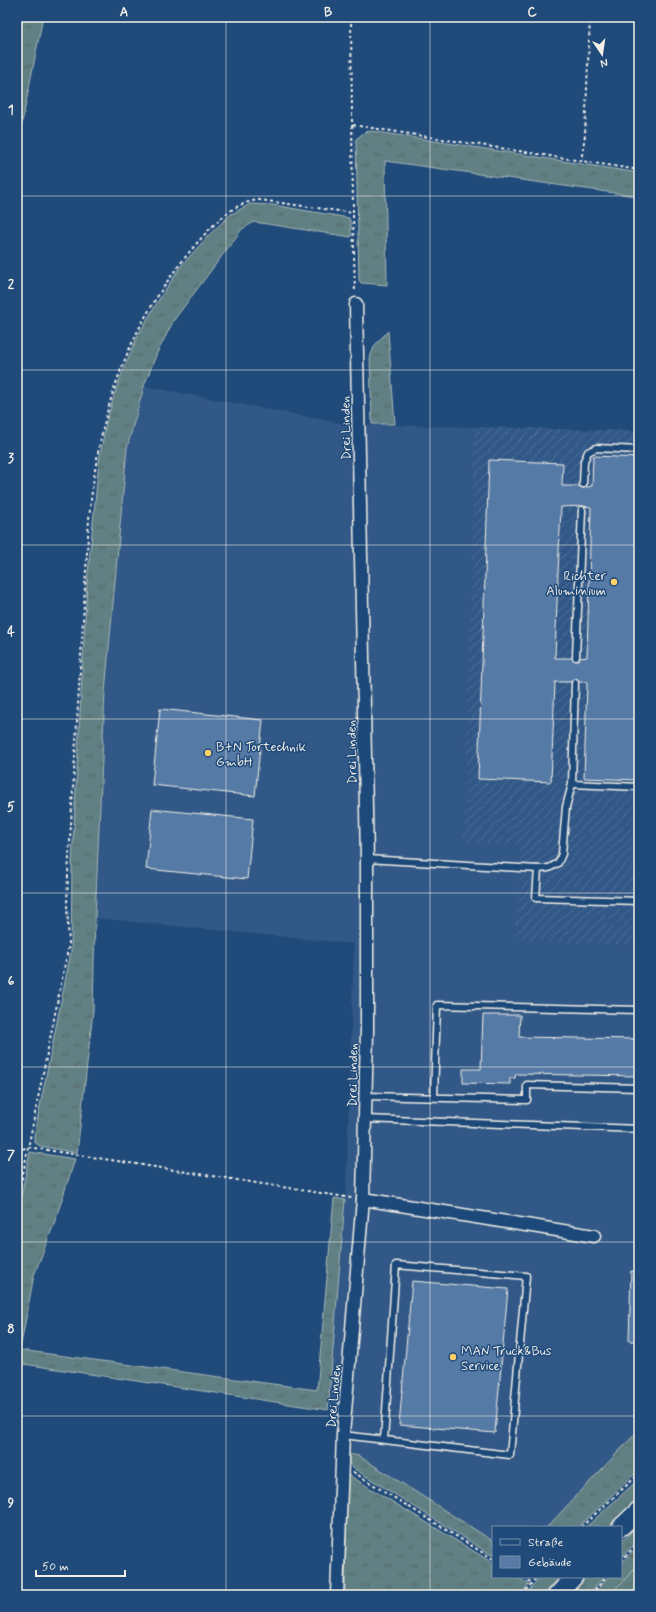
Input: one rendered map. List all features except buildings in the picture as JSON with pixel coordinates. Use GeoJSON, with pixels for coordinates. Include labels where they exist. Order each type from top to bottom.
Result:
{"type":"FeatureCollection","features":[{"type":"Feature","properties":{"kind":"main road"},"geometry":{"type":"LineString","coordinates":[[622,1526],[639,1510]]}},
{"type":"Feature","properties":{"kind":"main road"},"geometry":{"type":"LineString","coordinates":[[557,1595],[573,1578]]}},
{"type":"Feature","properties":{"kind":"street","name":"Drei Linden"},"geometry":{"type":"LineString","coordinates":[[337,1595],[344,1435],[363,1199],[366,1096],[367,859],[356,304]]}},
{"type":"Feature","properties":{"kind":"street"},"geometry":{"type":"LineString","coordinates":[[363,1199],[594,1236]]}},
{"type":"Feature","properties":{"kind":"lane"},"geometry":{"type":"LineString","coordinates":[[583,484],[584,461],[588,452],[596,448],[639,450]]}},
{"type":"Feature","properties":{"kind":"lane"},"geometry":{"type":"LineString","coordinates":[[576,657],[582,510]]}},
{"type":"Feature","properties":{"kind":"lane"},"geometry":{"type":"LineString","coordinates":[[367,859],[538,869],[549,868],[558,863],[562,854],[566,807],[572,784],[575,683]]}},
{"type":"Feature","properties":{"kind":"lane"},"geometry":{"type":"LineString","coordinates":[[572,784],[639,787]]}},
{"type":"Feature","properties":{"kind":"lane"},"geometry":{"type":"LineString","coordinates":[[538,869],[536,898],[639,901]]}},
{"type":"Feature","properties":{"kind":"lane"},"geometry":{"type":"LineString","coordinates":[[434,1097],[437,1005],[639,1010]]}},
{"type":"Feature","properties":{"kind":"lane"},"geometry":{"type":"LineString","coordinates":[[366,1096],[527,1100],[527,1085],[639,1088]]}},
{"type":"Feature","properties":{"kind":"lane"},"geometry":{"type":"LineString","coordinates":[[365,1119],[639,1129]]}},
{"type":"Feature","properties":{"kind":"lane"},"geometry":{"type":"LineString","coordinates":[[344,1435],[384,1440],[510,1455],[526,1276],[396,1265],[384,1440]]}},
{"type":"Feature","properties":{"kind":"path"},"geometry":{"type":"LineString","coordinates":[[351,17],[353,213],[356,304]]}},
{"type":"Feature","properties":{"kind":"path"},"geometry":{"type":"LineString","coordinates":[[581,162],[585,135],[590,17]]}},
{"type":"Feature","properties":{"kind":"path"},"geometry":{"type":"LineString","coordinates":[[607,17],[639,22]]}},
{"type":"Feature","properties":{"kind":"path"},"geometry":{"type":"LineString","coordinates":[[353,125],[639,170]]}},
{"type":"Feature","properties":{"kind":"path"},"geometry":{"type":"LineString","coordinates":[[17,1203],[69,944],[67,905],[68,874],[93,477],[107,408],[119,372],[138,330],[159,292],[204,234],[232,210],[242,204],[260,200],[353,213]]}},
{"type":"Feature","properties":{"kind":"path"},"geometry":{"type":"LineString","coordinates":[[17,1151],[28,1147],[363,1199]]}},
{"type":"Feature","properties":{"kind":"path"},"geometry":{"type":"LineString","coordinates":[[342,1466],[492,1557]]}},
{"type":"Feature","properties":{"kind":"path"},"geometry":{"type":"LineString","coordinates":[[582,1526],[639,1474]]}},
{"type":"Feature","properties":{"kind":"path"},"geometry":{"type":"LineString","coordinates":[[622,1560],[639,1542]]}},
{"type":"Feature","properties":{"kind":"path"},"geometry":{"type":"LineString","coordinates":[[524,1578],[532,1583]]}},
{"type":"Feature","properties":{"kind":"path"},"geometry":{"type":"LineString","coordinates":[[522,1595],[536,1578]]}},
{"type":"Feature","properties":{"kind":"path"},"geometry":{"type":"LineString","coordinates":[[591,1595],[605,1578]]}},
{"type":"Feature","properties":{"kind":"shaded area"},"geometry":{"type":"Polygon","coordinates":[[[144,386],[346,424],[639,431],[639,1430],[548,1526],[492,1526],[492,1540],[359,1456],[335,1452],[337,1411],[328,1410],[346,1192],[354,944],[95,918],[105,692],[127,448],[144,386]]]}},
{"type":"Feature","properties":{"kind":"shaded area"},"geometry":{"type":"Polygon","coordinates":[[[475,427],[639,431],[639,945],[515,940],[521,845],[464,842],[475,427]]]}},
{"type":"Feature","properties":{"kind":"green space"},"geometry":{"type":"Polygon","coordinates":[[[23,17],[43,17],[17,148],[17,46],[23,17]]]}},
{"type":"Feature","properties":{"kind":"green space"},"geometry":{"type":"Polygon","coordinates":[[[371,131],[639,173],[639,205],[636,196],[385,161],[387,285],[361,283],[359,280],[356,139],[365,132],[371,131]]]}},
{"type":"Feature","properties":{"kind":"green space"},"geometry":{"type":"Polygon","coordinates":[[[250,204],[273,205],[349,218],[351,224],[351,237],[254,222],[242,229],[174,320],[157,353],[144,386],[127,448],[105,692],[95,918],[93,1011],[77,1153],[40,1146],[34,1142],[34,1136],[71,952],[72,862],[87,584],[99,461],[106,423],[118,383],[138,335],[181,266],[209,235],[230,215],[250,204]]]}},
{"type":"Feature","properties":{"kind":"green space"},"geometry":{"type":"Polygon","coordinates":[[[388,331],[395,424],[372,424],[370,357],[375,345],[388,331]]]}},
{"type":"Feature","properties":{"kind":"green space"},"geometry":{"type":"Polygon","coordinates":[[[30,1152],[75,1159],[54,1224],[34,1275],[20,1350],[317,1390],[334,1198],[345,1200],[328,1410],[17,1363],[17,1217],[30,1152]]]}},
{"type":"Feature","properties":{"kind":"green space"},"geometry":{"type":"Polygon","coordinates":[[[639,1430],[639,1470],[579,1526],[548,1526],[639,1430]]]}},
{"type":"Feature","properties":{"kind":"green space"},"geometry":{"type":"Polygon","coordinates":[[[348,1454],[359,1456],[492,1540],[492,1555],[353,1468],[348,1462],[348,1454]]]}},
{"type":"Feature","properties":{"kind":"green space"},"geometry":{"type":"Polygon","coordinates":[[[347,1474],[492,1562],[492,1578],[518,1578],[529,1584],[520,1595],[345,1595],[347,1474]]]}},
{"type":"Feature","properties":{"kind":"green space"},"geometry":{"type":"Polygon","coordinates":[[[639,1479],[639,1498],[610,1526],[587,1526],[639,1479]]]}},
{"type":"Feature","properties":{"kind":"green space"},"geometry":{"type":"Polygon","coordinates":[[[639,1524],[639,1539],[622,1557],[622,1541],[639,1524]]]}},
{"type":"Feature","properties":{"kind":"green space"},"geometry":{"type":"Polygon","coordinates":[[[639,1545],[639,1565],[609,1595],[593,1595],[607,1578],[622,1578],[622,1563],[639,1545]]]}},
{"type":"Feature","properties":{"kind":"green space"},"geometry":{"type":"Polygon","coordinates":[[[639,1565],[639,1595],[609,1595],[639,1565]]]}},
{"type":"Feature","properties":{"kind":"green space"},"geometry":{"type":"Polygon","coordinates":[[[539,1578],[559,1578],[543,1595],[525,1595],[539,1578]]]}},
{"type":"Feature","properties":{"kind":"green space"},"geometry":{"type":"Polygon","coordinates":[[[585,1578],[602,1578],[589,1595],[569,1595],[585,1578]]]}},
{"type":"Feature","properties":{"kind":"railway"},"geometry":{"type":"LineString","coordinates":[[17,31],[20,17]]}},
{"type":"Feature","properties":{"kind":"place","name":"Richter Aluminium"},"geometry":{"type":"Point","coordinates":[614,582]}},
{"type":"Feature","properties":{"kind":"place","name":"B+N Tortechnik GmbH"},"geometry":{"type":"Point","coordinates":[208,753]}},
{"type":"Feature","properties":{"kind":"place","name":"MAN Truck&Bus Service"},"geometry":{"type":"Point","coordinates":[453,1357]}}]}
